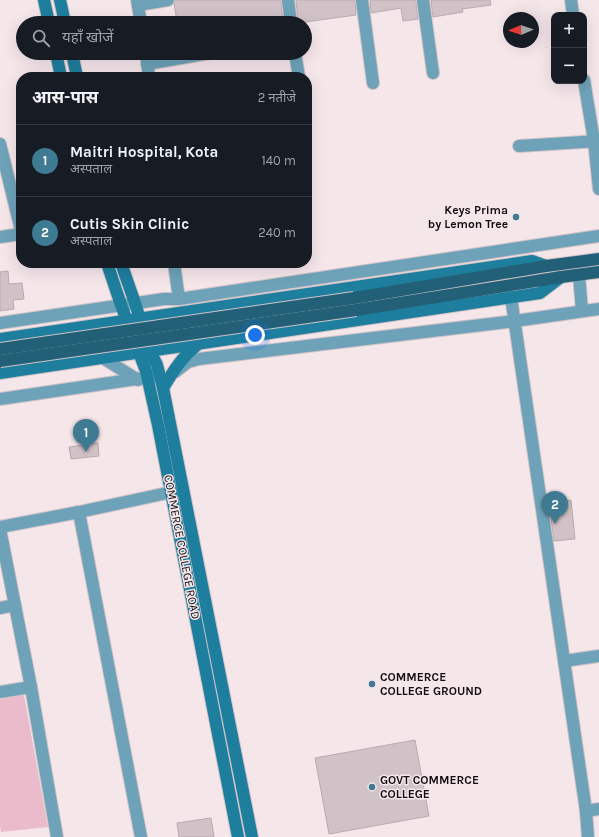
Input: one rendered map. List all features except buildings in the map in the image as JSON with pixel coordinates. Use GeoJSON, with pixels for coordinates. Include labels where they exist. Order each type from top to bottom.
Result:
{"type":"FeatureCollection","features":[{"type":"Feature","properties":{"kind":"main road"},"geometry":{"type":"LineString","coordinates":[[0,361],[355,304],[546,266],[599,259]]}},
{"type":"Feature","properties":{"kind":"main road"},"geometry":{"type":"LineString","coordinates":[[0,349],[599,272]]}},
{"type":"Feature","properties":{"kind":"street"},"geometry":{"type":"LineString","coordinates":[[44,0],[47,16]]}},
{"type":"Feature","properties":{"kind":"street"},"geometry":{"type":"LineString","coordinates":[[60,0],[64,16]]}},
{"type":"Feature","properties":{"kind":"street"},"geometry":{"type":"LineString","coordinates":[[140,16],[138,2],[168,0]]}},
{"type":"Feature","properties":{"kind":"street"},"geometry":{"type":"LineString","coordinates":[[288,0],[290,16]]}},
{"type":"Feature","properties":{"kind":"street"},"geometry":{"type":"LineString","coordinates":[[362,0],[373,83]]}},
{"type":"Feature","properties":{"kind":"street"},"geometry":{"type":"LineString","coordinates":[[422,0],[433,73]]}},
{"type":"Feature","properties":{"kind":"street"},"geometry":{"type":"LineString","coordinates":[[571,0],[573,12]]}},
{"type":"Feature","properties":{"kind":"street"},"geometry":{"type":"LineString","coordinates":[[57,60],[60,72]]}},
{"type":"Feature","properties":{"kind":"street"},"geometry":{"type":"LineString","coordinates":[[73,60],[76,72]]}},
{"type":"Feature","properties":{"kind":"street"},"geometry":{"type":"LineString","coordinates":[[146,60],[148,72]]}},
{"type":"Feature","properties":{"kind":"street"},"geometry":{"type":"LineString","coordinates":[[296,60],[298,72]]}},
{"type":"Feature","properties":{"kind":"street"},"geometry":{"type":"LineString","coordinates":[[585,84],[597,141],[599,189]]}},
{"type":"Feature","properties":{"kind":"street"},"geometry":{"type":"LineString","coordinates":[[519,146],[597,141]]}},
{"type":"Feature","properties":{"kind":"street"},"geometry":{"type":"LineString","coordinates":[[0,144],[16,210]]}},
{"type":"Feature","properties":{"kind":"street"},"geometry":{"type":"LineString","coordinates":[[0,237],[16,235]]}},
{"type":"Feature","properties":{"kind":"street"},"geometry":{"type":"LineString","coordinates":[[0,323],[164,299],[179,299],[599,236]]}},
{"type":"Feature","properties":{"kind":"street"},"geometry":{"type":"LineString","coordinates":[[0,339],[532,261],[546,266]]}},
{"type":"Feature","properties":{"kind":"street","name":"COMMERCE COLLEGE ROAD"},"geometry":{"type":"LineString","coordinates":[[108,268],[126,320],[145,352],[146,371],[143,379],[158,424],[177,491],[238,837]]}},
{"type":"Feature","properties":{"kind":"street"},"geometry":{"type":"LineString","coordinates":[[123,268],[140,318],[145,352],[167,377],[177,491],[252,837]]}},
{"type":"Feature","properties":{"kind":"street"},"geometry":{"type":"LineString","coordinates":[[175,268],[179,299]]}},
{"type":"Feature","properties":{"kind":"street"},"geometry":{"type":"LineString","coordinates":[[579,274],[582,311]]}},
{"type":"Feature","properties":{"kind":"street"},"geometry":{"type":"LineString","coordinates":[[0,399],[167,377],[188,362],[199,359],[513,308],[540,293],[561,277]]}},
{"type":"Feature","properties":{"kind":"street"},"geometry":{"type":"LineString","coordinates":[[513,308],[586,811],[588,837]]}},
{"type":"Feature","properties":{"kind":"street"},"geometry":{"type":"LineString","coordinates":[[0,373],[198,344],[513,308],[582,311],[599,309]]}},
{"type":"Feature","properties":{"kind":"street"},"geometry":{"type":"LineString","coordinates":[[87,310],[91,326]]}},
{"type":"Feature","properties":{"kind":"street"},"geometry":{"type":"LineString","coordinates":[[167,377],[187,353],[198,344]]}},
{"type":"Feature","properties":{"kind":"street"},"geometry":{"type":"LineString","coordinates":[[103,358],[143,379]]}},
{"type":"Feature","properties":{"kind":"street"},"geometry":{"type":"LineString","coordinates":[[57,837],[31,686],[0,528],[177,491]]}},
{"type":"Feature","properties":{"kind":"street"},"geometry":{"type":"LineString","coordinates":[[79,512],[141,837]]}},
{"type":"Feature","properties":{"kind":"street"},"geometry":{"type":"LineString","coordinates":[[0,608],[15,605]]}},
{"type":"Feature","properties":{"kind":"street"},"geometry":{"type":"LineString","coordinates":[[564,661],[599,656]]}},
{"type":"Feature","properties":{"kind":"street"},"geometry":{"type":"LineString","coordinates":[[0,692],[31,686]]}},
{"type":"Feature","properties":{"kind":"street"},"geometry":{"type":"LineString","coordinates":[[586,811],[599,809]]}},
{"type":"Feature","properties":{"kind":"shaded area"},"geometry":{"type":"Polygon","coordinates":[[[24,695],[48,827],[1,832],[0,699],[24,695]]]}},
{"type":"Feature","properties":{"kind":"place","name":"Keys Prima by Lemon Tree"},"geometry":{"type":"Point","coordinates":[516,217]}},
{"type":"Feature","properties":{"kind":"place","name":"Maitri Hospital, Kota"},"geometry":{"type":"Point","coordinates":[86,452]}},
{"type":"Feature","properties":{"kind":"place","name":"Cutis Skin Clinic"},"geometry":{"type":"Point","coordinates":[555,524]}},
{"type":"Feature","properties":{"kind":"place","name":"COMMERCE COLLEGE GROUND"},"geometry":{"type":"Point","coordinates":[372,684]}},
{"type":"Feature","properties":{"kind":"place","name":"GOVT COMMERCE COLLEGE"},"geometry":{"type":"Point","coordinates":[372,787]}}]}
